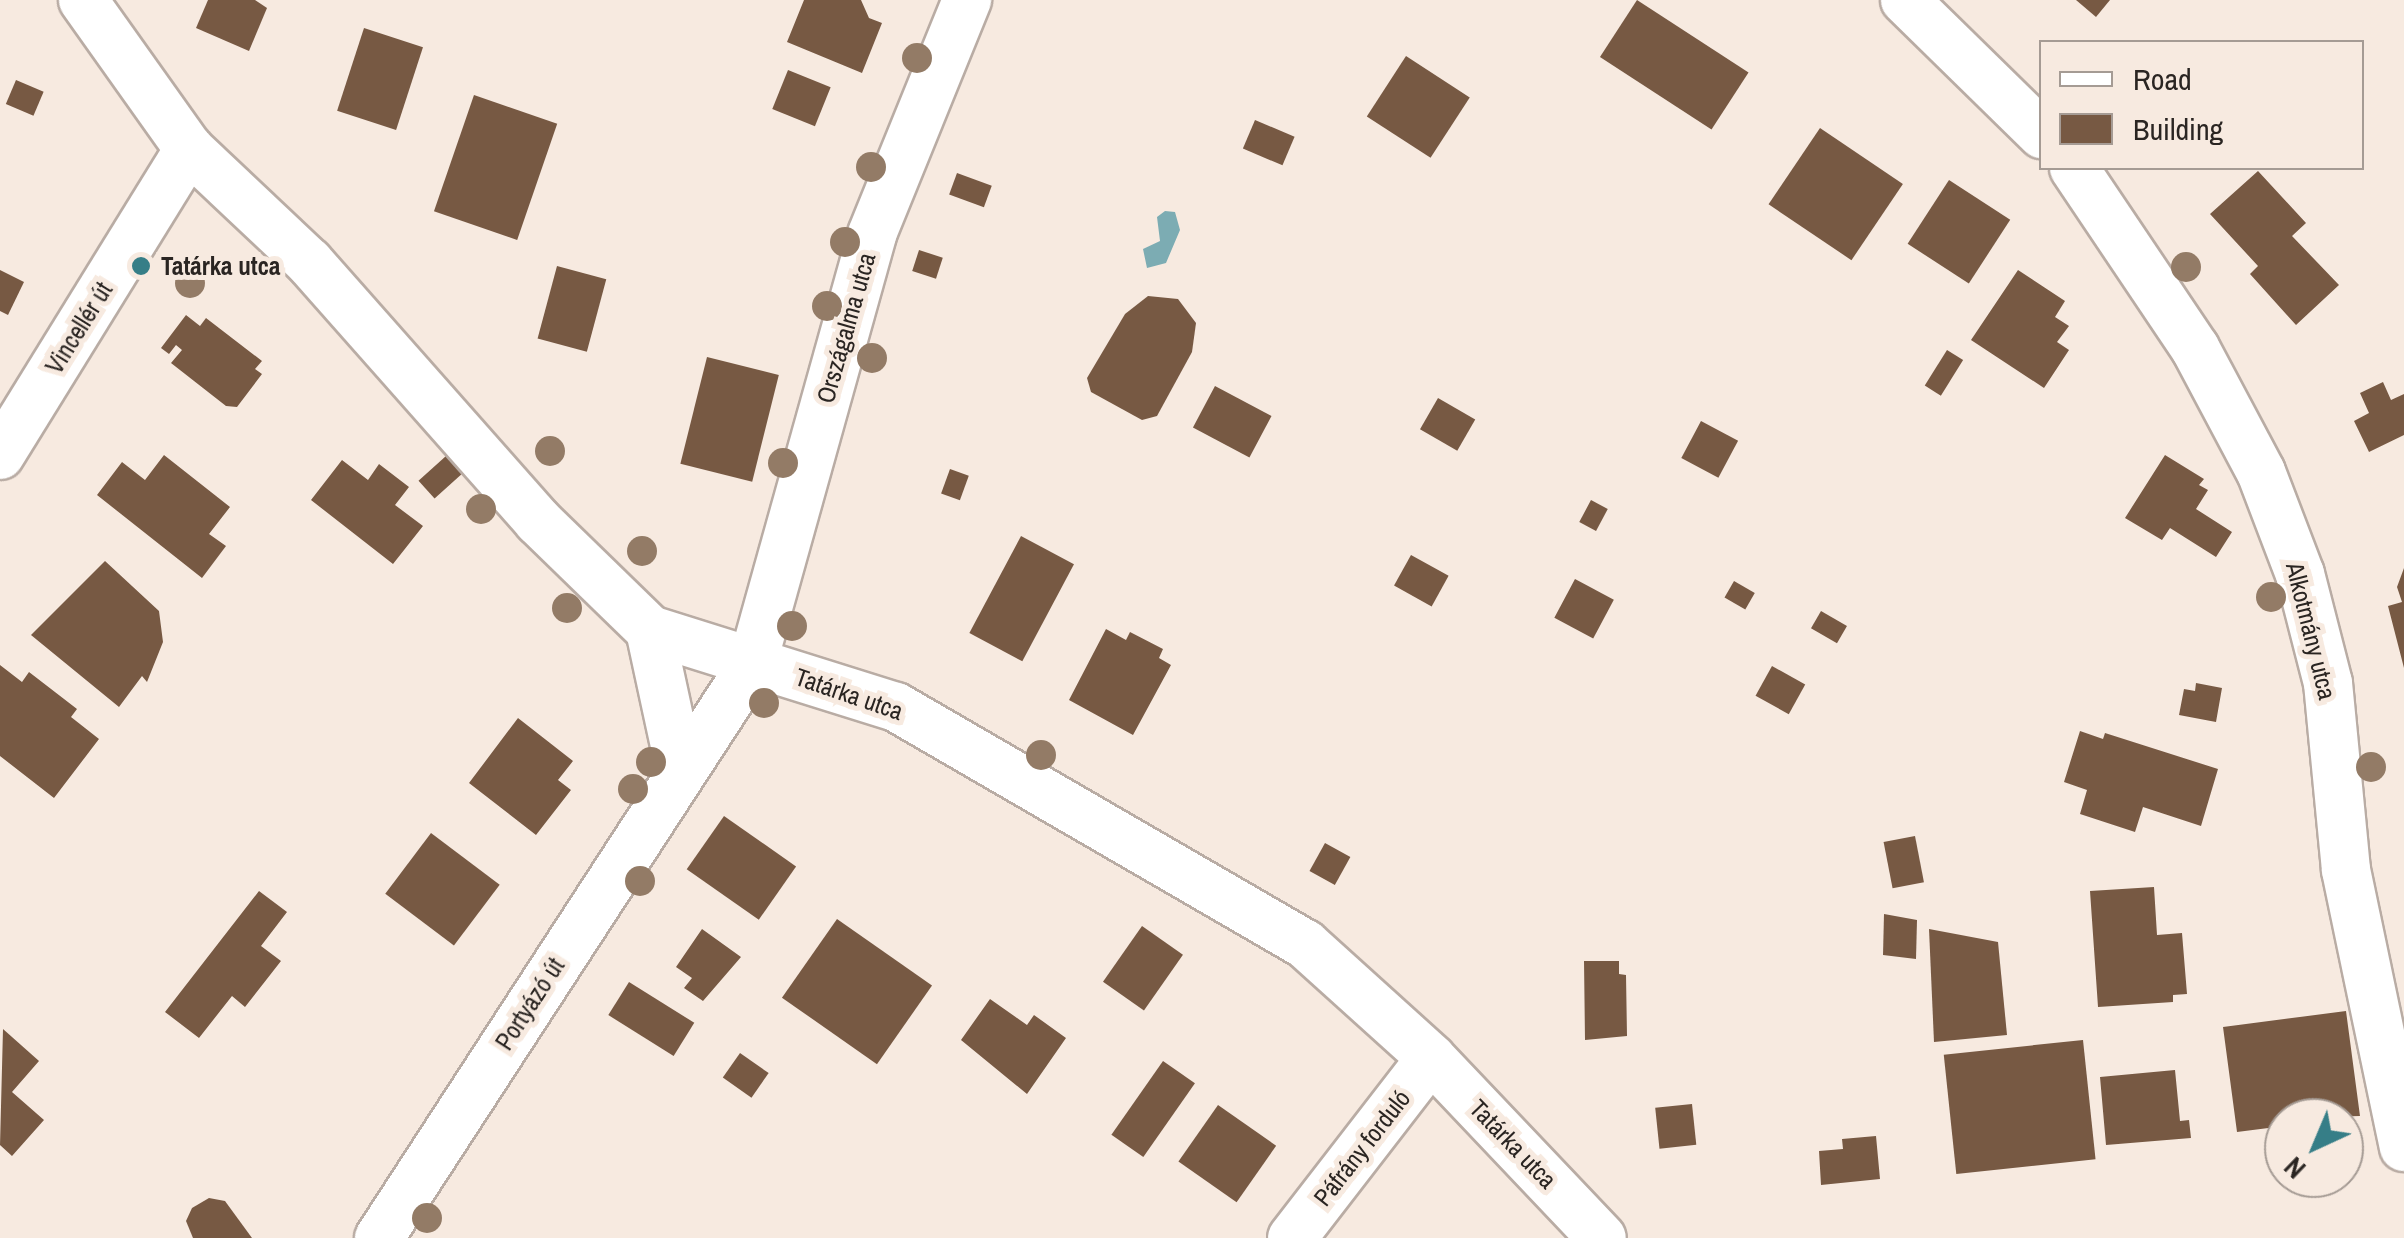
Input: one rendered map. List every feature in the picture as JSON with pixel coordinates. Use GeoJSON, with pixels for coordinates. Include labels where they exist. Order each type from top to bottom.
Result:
{"type":"FeatureCollection","features":[{"type":"Feature","properties":{"kind":"street","name":"Tatárka utca"},"geometry":{"type":"LineString","coordinates":[[83,0],[189,149],[309,262],[538,521],[650,630],[896,706],[1304,944],[1431,1058],[1602,1238]]}},
{"type":"Feature","properties":{"kind":"street","name":"Országalma utca"},"geometry":{"type":"LineString","coordinates":[[752,664],[872,234],[967,0]]}},
{"type":"Feature","properties":{"kind":"street"},"geometry":{"type":"LineString","coordinates":[[1905,0],[2039,131]]}},
{"type":"Feature","properties":{"kind":"street","name":"Vincellér út"},"geometry":{"type":"LineString","coordinates":[[0,455],[189,149]]}},
{"type":"Feature","properties":{"kind":"street","name":"Alkotmány utca"},"geometry":{"type":"LineString","coordinates":[[2075,170],[2194,348],[2261,472],[2300,574],[2328,683],[2346,870],[2404,1147]]}},
{"type":"Feature","properties":{"kind":"street"},"geometry":{"type":"LineString","coordinates":[[650,630],[680,769]]}},
{"type":"Feature","properties":{"kind":"street","name":"Portyázó út"},"geometry":{"type":"LineString","coordinates":[[379,1238],[680,769],[752,664]]}},
{"type":"Feature","properties":{"kind":"street","name":"Páfrány forduló"},"geometry":{"type":"LineString","coordinates":[[1292,1238],[1431,1058]]}},
{"type":"Feature","properties":{"kind":"water"},"geometry":{"type":"Polygon","coordinates":[[[1165,211],[1175,212],[1180,230],[1166,263],[1147,268],[1143,249],[1160,241],[1157,217],[1165,211]]]}},
{"type":"Feature","properties":{"kind":"building"},"geometry":{"type":"Polygon","coordinates":[[[208,0],[255,0],[267,8],[249,51],[196,28],[208,0]]]}},
{"type":"Feature","properties":{"kind":"building"},"geometry":{"type":"Polygon","coordinates":[[[804,0],[861,0],[869,18],[882,23],[862,73],[787,42],[804,0]]]}},
{"type":"Feature","properties":{"kind":"building"},"geometry":{"type":"Polygon","coordinates":[[[1637,0],[1749,72],[1712,129],[1600,57],[1637,0]]]}},
{"type":"Feature","properties":{"kind":"building"},"geometry":{"type":"Polygon","coordinates":[[[2076,0],[2110,0],[2096,17],[2076,0]]]}},
{"type":"Feature","properties":{"kind":"building"},"geometry":{"type":"Polygon","coordinates":[[[364,28],[423,47],[396,130],[337,111],[364,28]]]}},
{"type":"Feature","properties":{"kind":"building"},"geometry":{"type":"Polygon","coordinates":[[[1406,56],[1470,97],[1431,158],[1367,116],[1406,56]]]}},
{"type":"Feature","properties":{"kind":"building"},"geometry":{"type":"Polygon","coordinates":[[[788,70],[831,87],[815,126],[772,109],[788,70]]]}},
{"type":"Feature","properties":{"kind":"building"},"geometry":{"type":"Polygon","coordinates":[[[16,80],[44,92],[33,116],[6,104],[16,80]]]}},
{"type":"Feature","properties":{"kind":"building"},"geometry":{"type":"Polygon","coordinates":[[[474,95],[557,124],[517,240],[434,211],[474,95]]]}},
{"type":"Feature","properties":{"kind":"building"},"geometry":{"type":"Polygon","coordinates":[[[1255,120],[1295,137],[1282,165],[1243,149],[1255,120]]]}},
{"type":"Feature","properties":{"kind":"building"},"geometry":{"type":"Polygon","coordinates":[[[1820,128],[1903,184],[1851,260],[1769,204],[1820,128]]]}},
{"type":"Feature","properties":{"kind":"building"},"geometry":{"type":"Polygon","coordinates":[[[2258,171],[2306,223],[2292,236],[2339,285],[2296,325],[2250,274],[2258,266],[2210,214],[2258,171]]]}},
{"type":"Feature","properties":{"kind":"building"},"geometry":{"type":"Polygon","coordinates":[[[957,173],[992,186],[984,207],[949,195],[957,173]]]}},
{"type":"Feature","properties":{"kind":"building"},"geometry":{"type":"Polygon","coordinates":[[[1949,180],[2010,220],[1969,283],[1908,244],[1949,180]]]}},
{"type":"Feature","properties":{"kind":"building"},"geometry":{"type":"Polygon","coordinates":[[[919,250],[943,258],[936,279],[912,271],[919,250]]]}},
{"type":"Feature","properties":{"kind":"building"},"geometry":{"type":"Polygon","coordinates":[[[557,266],[606,279],[587,352],[538,338],[557,266]]]}},
{"type":"Feature","properties":{"kind":"building"},"geometry":{"type":"Polygon","coordinates":[[[0,270],[24,282],[8,315],[0,311],[0,270]]]}},
{"type":"Feature","properties":{"kind":"building"},"geometry":{"type":"Polygon","coordinates":[[[2018,270],[2065,301],[2055,317],[2069,326],[2057,342],[2069,350],[2044,388],[1971,340],[2018,270]]]}},
{"type":"Feature","properties":{"kind":"building"},"geometry":{"type":"Polygon","coordinates":[[[1148,296],[1178,299],[1196,323],[1192,352],[1157,416],[1142,420],[1091,392],[1087,378],[1125,314],[1148,296]]]}},
{"type":"Feature","properties":{"kind":"building"},"geometry":{"type":"Polygon","coordinates":[[[186,315],[200,326],[206,318],[262,361],[255,369],[262,374],[237,407],[226,406],[171,363],[182,350],[176,345],[169,354],[161,348],[186,315]]]}},
{"type":"Feature","properties":{"kind":"building"},"geometry":{"type":"Polygon","coordinates":[[[1947,350],[1963,360],[1941,396],[1925,386],[1947,350]]]}},
{"type":"Feature","properties":{"kind":"building"},"geometry":{"type":"Polygon","coordinates":[[[707,357],[779,375],[752,482],[680,464],[707,357]]]}},
{"type":"Feature","properties":{"kind":"building"},"geometry":{"type":"Polygon","coordinates":[[[2383,382],[2391,400],[2404,394],[2404,435],[2369,452],[2354,421],[2369,413],[2360,393],[2383,382]]]}},
{"type":"Feature","properties":{"kind":"building"},"geometry":{"type":"Polygon","coordinates":[[[1215,386],[1272,416],[1249,458],[1193,427],[1215,386]]]}},
{"type":"Feature","properties":{"kind":"building"},"geometry":{"type":"Polygon","coordinates":[[[1438,398],[1475,420],[1457,451],[1420,429],[1438,398]]]}},
{"type":"Feature","properties":{"kind":"building"},"geometry":{"type":"Polygon","coordinates":[[[1701,421],[1738,441],[1718,478],[1681,458],[1701,421]]]}},
{"type":"Feature","properties":{"kind":"building"},"geometry":{"type":"Polygon","coordinates":[[[164,455],[230,507],[209,534],[226,546],[202,578],[97,495],[122,462],[145,480],[164,455]]]}},
{"type":"Feature","properties":{"kind":"building"},"geometry":{"type":"Polygon","coordinates":[[[2165,455],[2204,479],[2199,485],[2208,490],[2196,509],[2232,532],[2216,557],[2170,528],[2162,540],[2125,518],[2165,455]]]}},
{"type":"Feature","properties":{"kind":"building"},"geometry":{"type":"Polygon","coordinates":[[[446,456],[462,474],[435,499],[419,481],[446,456]]]}},
{"type":"Feature","properties":{"kind":"building"},"geometry":{"type":"Polygon","coordinates":[[[342,460],[368,480],[379,464],[409,487],[395,505],[423,526],[393,564],[311,500],[342,460]]]}},
{"type":"Feature","properties":{"kind":"building"},"geometry":{"type":"Polygon","coordinates":[[[950,469],[969,476],[960,500],[941,493],[950,469]]]}},
{"type":"Feature","properties":{"kind":"building"},"geometry":{"type":"Polygon","coordinates":[[[1591,500],[1608,509],[1596,531],[1579,522],[1591,500]]]}},
{"type":"Feature","properties":{"kind":"building"},"geometry":{"type":"Polygon","coordinates":[[[1021,536],[1074,564],[1022,661],[969,633],[1021,536]]]}},
{"type":"Feature","properties":{"kind":"building"},"geometry":{"type":"Polygon","coordinates":[[[1411,555],[1449,576],[1432,606],[1394,586],[1411,555]]]}},
{"type":"Feature","properties":{"kind":"building"},"geometry":{"type":"Polygon","coordinates":[[[105,561],[159,611],[163,642],[147,682],[142,676],[119,707],[31,635],[105,561]]]}},
{"type":"Feature","properties":{"kind":"building"},"geometry":{"type":"Polygon","coordinates":[[[2404,568],[2404,668],[2388,606],[2402,602],[2397,587],[2404,568]]]}},
{"type":"Feature","properties":{"kind":"building"},"geometry":{"type":"Polygon","coordinates":[[[1575,579],[1614,600],[1593,639],[1554,618],[1575,579]]]}},
{"type":"Feature","properties":{"kind":"building"},"geometry":{"type":"Polygon","coordinates":[[[1734,581],[1755,593],[1745,609],[1724,597],[1734,581]]]}},
{"type":"Feature","properties":{"kind":"building"},"geometry":{"type":"Polygon","coordinates":[[[1821,611],[1847,626],[1837,643],[1811,628],[1821,611]]]}},
{"type":"Feature","properties":{"kind":"building"},"geometry":{"type":"Polygon","coordinates":[[[1106,629],[1126,640],[1130,632],[1163,649],[1159,658],[1171,665],[1133,735],[1069,700],[1106,629]]]}},
{"type":"Feature","properties":{"kind":"building"},"geometry":{"type":"Polygon","coordinates":[[[0,665],[22,682],[29,672],[77,709],[71,717],[99,739],[54,798],[0,756],[0,665]]]}},
{"type":"Feature","properties":{"kind":"building"},"geometry":{"type":"Polygon","coordinates":[[[1772,666],[1805,684],[1789,714],[1756,696],[1772,666]]]}},
{"type":"Feature","properties":{"kind":"building"},"geometry":{"type":"Polygon","coordinates":[[[2196,683],[2222,688],[2216,722],[2179,715],[2184,689],[2195,691],[2196,683]]]}},
{"type":"Feature","properties":{"kind":"building"},"geometry":{"type":"Polygon","coordinates":[[[518,718],[573,761],[558,780],[571,790],[536,835],[469,783],[518,718]]]}},
{"type":"Feature","properties":{"kind":"building"},"geometry":{"type":"Polygon","coordinates":[[[2080,731],[2103,739],[2105,733],[2218,769],[2201,826],[2143,807],[2135,832],[2080,814],[2087,790],[2064,782],[2080,731]]]}},
{"type":"Feature","properties":{"kind":"building"},"geometry":{"type":"Polygon","coordinates":[[[724,816],[796,866],[759,920],[687,869],[724,816]]]}},
{"type":"Feature","properties":{"kind":"building"},"geometry":{"type":"Polygon","coordinates":[[[431,833],[500,885],[454,945],[385,894],[431,833]]]}},
{"type":"Feature","properties":{"kind":"building"},"geometry":{"type":"Polygon","coordinates":[[[1915,836],[1924,882],[1893,888],[1884,842],[1915,836]]]}},
{"type":"Feature","properties":{"kind":"building"},"geometry":{"type":"Polygon","coordinates":[[[1325,843],[1350,857],[1335,885],[1309,871],[1325,843]]]}},
{"type":"Feature","properties":{"kind":"building"},"geometry":{"type":"Polygon","coordinates":[[[2154,887],[2157,935],[2182,933],[2187,994],[2173,995],[2173,1002],[2098,1007],[2090,891],[2154,887]]]}},
{"type":"Feature","properties":{"kind":"building"},"geometry":{"type":"Polygon","coordinates":[[[259,891],[287,912],[261,946],[281,961],[245,1007],[232,996],[199,1038],[165,1012],[259,891]]]}},
{"type":"Feature","properties":{"kind":"building"},"geometry":{"type":"Polygon","coordinates":[[[1884,914],[1917,920],[1916,959],[1883,955],[1884,914]]]}},
{"type":"Feature","properties":{"kind":"building"},"geometry":{"type":"Polygon","coordinates":[[[837,919],[932,986],[877,1064],[782,998],[837,919]]]}},
{"type":"Feature","properties":{"kind":"building"},"geometry":{"type":"Polygon","coordinates":[[[1142,926],[1183,955],[1144,1010],[1103,982],[1142,926]]]}},
{"type":"Feature","properties":{"kind":"building"},"geometry":{"type":"Polygon","coordinates":[[[702,929],[741,957],[703,1001],[684,988],[692,978],[676,967],[702,929]]]}},
{"type":"Feature","properties":{"kind":"building"},"geometry":{"type":"Polygon","coordinates":[[[1929,929],[1998,942],[2007,1035],[1934,1042],[1929,929]]]}},
{"type":"Feature","properties":{"kind":"building"},"geometry":{"type":"Polygon","coordinates":[[[1584,961],[1619,961],[1619,974],[1626,975],[1627,1036],[1585,1040],[1584,961]]]}},
{"type":"Feature","properties":{"kind":"building"},"geometry":{"type":"Polygon","coordinates":[[[629,982],[694,1023],[674,1056],[608,1015],[629,982]]]}},
{"type":"Feature","properties":{"kind":"building"},"geometry":{"type":"Polygon","coordinates":[[[990,999],[1027,1025],[1034,1015],[1066,1038],[1027,1094],[961,1040],[990,999]]]}},
{"type":"Feature","properties":{"kind":"building"},"geometry":{"type":"Polygon","coordinates":[[[2346,1011],[2358,1098],[2264,1098],[2264,1129],[2237,1132],[2223,1027],[2346,1011]]]}},
{"type":"Feature","properties":{"kind":"building"},"geometry":{"type":"Polygon","coordinates":[[[3,1029],[39,1061],[12,1092],[44,1120],[12,1156],[0,1145],[3,1029]]]}},
{"type":"Feature","properties":{"kind":"building"},"geometry":{"type":"Polygon","coordinates":[[[2083,1040],[2096,1159],[1956,1174],[1944,1055],[2083,1040]]]}},
{"type":"Feature","properties":{"kind":"building"},"geometry":{"type":"Polygon","coordinates":[[[740,1053],[769,1073],[751,1098],[723,1078],[740,1053]]]}},
{"type":"Feature","properties":{"kind":"building"},"geometry":{"type":"Polygon","coordinates":[[[1163,1061],[1195,1083],[1143,1157],[1111,1135],[1163,1061]]]}},
{"type":"Feature","properties":{"kind":"building"},"geometry":{"type":"Polygon","coordinates":[[[2175,1070],[2180,1121],[2189,1120],[2191,1138],[2106,1145],[2100,1077],[2175,1070]]]}},
{"type":"Feature","properties":{"kind":"building"},"geometry":{"type":"Polygon","coordinates":[[[1692,1104],[1696,1145],[1659,1149],[1655,1108],[1692,1104]]]}},
{"type":"Feature","properties":{"kind":"building"},"geometry":{"type":"Polygon","coordinates":[[[1218,1105],[1276,1146],[1237,1202],[1178,1162],[1218,1105]]]}},
{"type":"Feature","properties":{"kind":"building"},"geometry":{"type":"Polygon","coordinates":[[[1876,1136],[1880,1179],[1821,1185],[1819,1151],[1843,1149],[1842,1139],[1876,1136]]]}},
{"type":"Feature","properties":{"kind":"building"},"geometry":{"type":"Polygon","coordinates":[[[209,1198],[225,1201],[252,1238],[193,1238],[186,1221],[192,1208],[209,1198]]]}},
{"type":"Feature","properties":{"kind":"place","name":"Tatárka utca"},"geometry":{"type":"Point","coordinates":[141,266]}}]}
